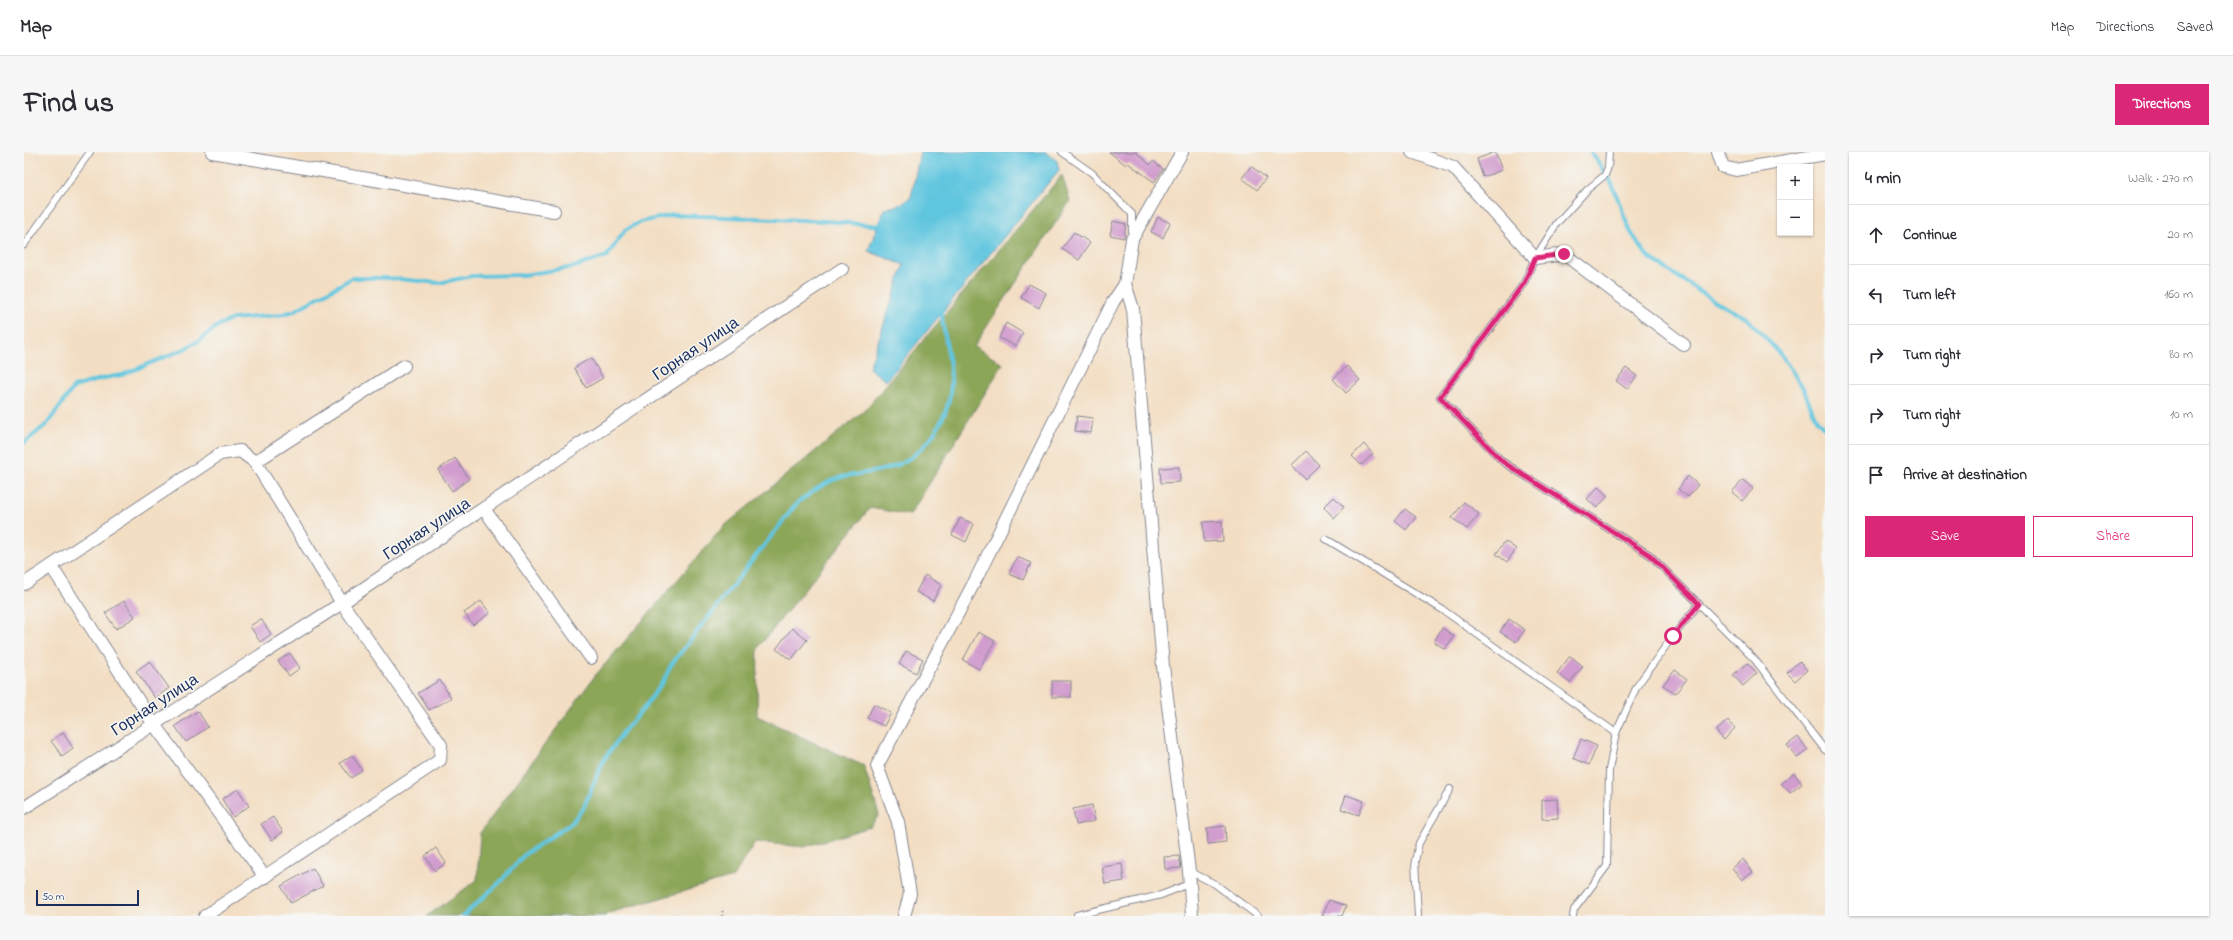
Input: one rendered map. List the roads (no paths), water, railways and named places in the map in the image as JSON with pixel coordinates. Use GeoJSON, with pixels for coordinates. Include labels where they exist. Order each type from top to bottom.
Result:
{"type":"FeatureCollection","features":[{"type":"Feature","properties":{"kind":"street"},"geometry":{"type":"LineString","coordinates":[[212,152],[554,211]]}},
{"type":"Feature","properties":{"kind":"street"},"geometry":{"type":"LineString","coordinates":[[904,916],[910,894],[898,822],[877,766],[976,579],[1113,302],[1125,284],[1132,238],[1182,152]]}},
{"type":"Feature","properties":{"kind":"street"},"geometry":{"type":"LineString","coordinates":[[1412,152],[1453,167],[1535,258],[1564,254],[1684,345]]}},
{"type":"Feature","properties":{"kind":"street"},"geometry":{"type":"LineString","coordinates":[[1718,152],[1723,167],[1736,170],[1825,154]]}},
{"type":"Feature","properties":{"kind":"street","name":"Горная улица"},"geometry":{"type":"LineString","coordinates":[[24,808],[342,603],[842,269]]}},
{"type":"Feature","properties":{"kind":"street"},"geometry":{"type":"LineString","coordinates":[[1125,284],[1133,309],[1163,666],[1189,871],[1192,916]]}},
{"type":"Feature","properties":{"kind":"street"},"geometry":{"type":"LineString","coordinates":[[255,462],[404,366]]}},
{"type":"Feature","properties":{"kind":"street"},"geometry":{"type":"LineString","coordinates":[[24,584],[220,454],[240,451],[255,462],[342,603],[441,745],[440,760],[205,916]]}},
{"type":"Feature","properties":{"kind":"street"},"geometry":{"type":"LineString","coordinates":[[484,509],[591,658]]}},
{"type":"Feature","properties":{"kind":"street"},"geometry":{"type":"LineString","coordinates":[[51,566],[154,723],[264,877]]}},
{"type":"Feature","properties":{"kind":"lane"},"geometry":{"type":"LineString","coordinates":[[24,245],[90,152]]}},
{"type":"Feature","properties":{"kind":"lane"},"geometry":{"type":"LineString","coordinates":[[1062,152],[1092,173],[1132,214],[1132,238]]}},
{"type":"Feature","properties":{"kind":"lane"},"geometry":{"type":"LineString","coordinates":[[1609,152],[1608,167],[1605,175],[1588,189],[1557,222],[1535,258],[1524,283],[1440,397],[1503,462],[1650,555],[1755,660],[1825,750]]}},
{"type":"Feature","properties":{"kind":"lane"},"geometry":{"type":"LineString","coordinates":[[1326,539],[1443,610],[1616,733]]}},
{"type":"Feature","properties":{"kind":"lane"},"geometry":{"type":"LineString","coordinates":[[1573,916],[1574,910],[1607,866],[1609,770],[1616,733],[1637,686],[1673,636],[1699,604]]}},
{"type":"Feature","properties":{"kind":"lane"},"geometry":{"type":"LineString","coordinates":[[1418,916],[1416,861],[1418,843],[1450,789]]}},
{"type":"Feature","properties":{"kind":"lane"},"geometry":{"type":"LineString","coordinates":[[1189,871],[1215,884],[1258,916]]}},
{"type":"Feature","properties":{"kind":"lane"},"geometry":{"type":"LineString","coordinates":[[1077,915],[1161,895],[1190,884]]}},
{"type":"Feature","properties":{"kind":"water"},"geometry":{"type":"Polygon","coordinates":[[[920,152],[1046,152],[1057,161],[1059,170],[886,381],[869,368],[904,265],[868,251],[884,209],[899,205],[911,197],[920,152]]]}},
{"type":"Feature","properties":{"kind":"waterway"},"geometry":{"type":"LineString","coordinates":[[1591,152],[1612,184],[1630,231],[1647,256],[1714,301],[1747,318],[1782,356],[1802,386],[1817,421],[1825,428]]}},
{"type":"Feature","properties":{"kind":"waterway"},"geometry":{"type":"LineString","coordinates":[[24,443],[47,424],[74,387],[104,378],[122,375],[182,350],[197,342],[219,325],[233,319],[279,315],[294,311],[352,278],[388,278],[439,283],[472,276],[523,275],[574,267],[607,256],[625,230],[640,222],[673,215],[826,221],[882,226]]}},
{"type":"Feature","properties":{"kind":"waterway"},"geometry":{"type":"LineString","coordinates":[[463,916],[500,882],[525,854],[570,824],[583,809],[603,761],[624,731],[644,708],[664,680],[671,665],[797,503],[830,481],[895,466],[907,460],[927,443],[942,420],[950,394],[950,363],[941,309]]}}]}
